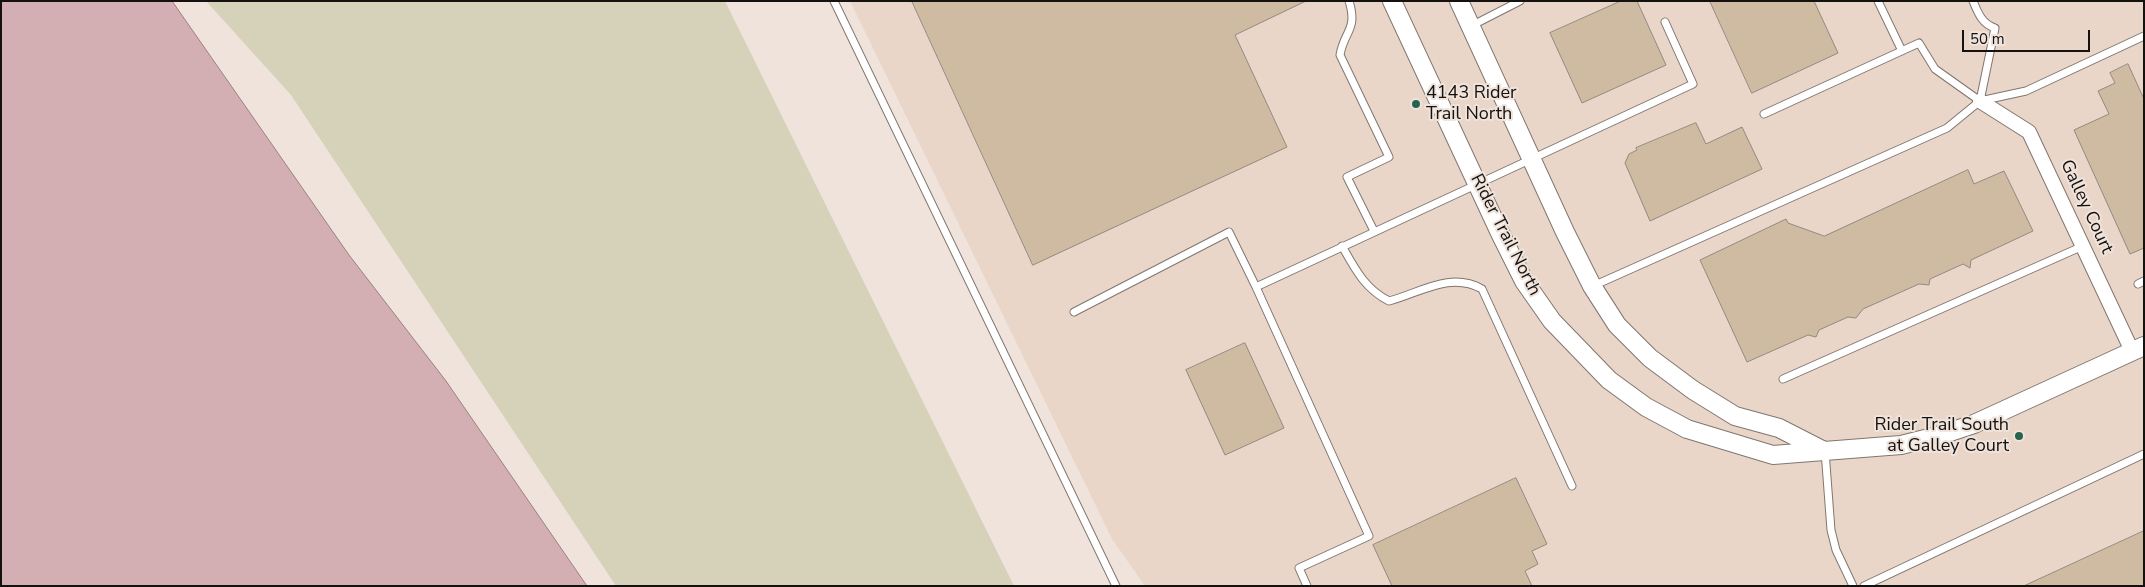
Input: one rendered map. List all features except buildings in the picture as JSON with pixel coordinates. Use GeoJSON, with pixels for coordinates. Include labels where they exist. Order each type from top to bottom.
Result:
{"type":"FeatureCollection","features":[{"type":"Feature","properties":{"kind":"street","name":"Rider Trail North"},"geometry":{"type":"LineString","coordinates":[[1392,1],[1524,281],[1552,321],[1609,380],[1646,408],[1687,429],[1773,455],[1901,445],[1941,436],[1974,424],[2138,348]]}},
{"type":"Feature","properties":{"kind":"street"},"geometry":{"type":"LineString","coordinates":[[1459,1],[1592,286],[1617,325],[1650,358],[1693,390],[1735,416],[1779,428],[1825,451]]}},
{"type":"Feature","properties":{"kind":"street","name":"Galley Court"},"geometry":{"type":"LineString","coordinates":[[1980,101],[2030,132],[2083,246],[2138,348]]}},
{"type":"Feature","properties":{"kind":"lane"},"geometry":{"type":"LineString","coordinates":[[834,1],[1116,586]]}},
{"type":"Feature","properties":{"kind":"lane"},"geometry":{"type":"LineString","coordinates":[[1349,1],[1353,23],[1342,46],[1340,55],[1389,157],[1347,178],[1374,231]]}},
{"type":"Feature","properties":{"kind":"lane"},"geometry":{"type":"LineString","coordinates":[[1470,26],[1520,1]]}},
{"type":"Feature","properties":{"kind":"lane"},"geometry":{"type":"LineString","coordinates":[[1878,1],[1902,51]]}},
{"type":"Feature","properties":{"kind":"lane"},"geometry":{"type":"LineString","coordinates":[[1973,1],[1981,18],[1989,26],[1995,28],[1980,101]]}},
{"type":"Feature","properties":{"kind":"lane"},"geometry":{"type":"LineString","coordinates":[[1256,287],[1478,182],[1693,84],[1665,22]]}},
{"type":"Feature","properties":{"kind":"lane"},"geometry":{"type":"LineString","coordinates":[[1592,286],[1947,128],[1980,101],[2026,91],[2144,36]]}},
{"type":"Feature","properties":{"kind":"lane"},"geometry":{"type":"LineString","coordinates":[[1764,114],[1919,43],[1935,69],[1980,101]]}},
{"type":"Feature","properties":{"kind":"lane"},"geometry":{"type":"LineString","coordinates":[[1074,312],[1229,232],[1256,287],[1369,536],[1299,568],[1307,586]]}},
{"type":"Feature","properties":{"kind":"lane"},"geometry":{"type":"LineString","coordinates":[[1342,246],[1358,275],[1375,294],[1389,301],[1407,296],[1425,287],[1448,282],[1463,281],[1482,289],[1572,486]]}},
{"type":"Feature","properties":{"kind":"lane"},"geometry":{"type":"LineString","coordinates":[[1783,379],[2083,246]]}},
{"type":"Feature","properties":{"kind":"lane"},"geometry":{"type":"LineString","coordinates":[[1825,451],[1831,530],[1836,550],[1853,586]]}},
{"type":"Feature","properties":{"kind":"lane"},"geometry":{"type":"LineString","coordinates":[[1864,586],[2144,454]]}},
{"type":"Feature","properties":{"kind":"shaded area"},"geometry":{"type":"Polygon","coordinates":[[[1,1],[172,1],[349,255],[446,381],[587,586],[1,586],[1,1]]]}},
{"type":"Feature","properties":{"kind":"shaded area"},"geometry":{"type":"Polygon","coordinates":[[[206,1],[725,1],[1014,586],[616,586],[291,95],[206,1]]]}},
{"type":"Feature","properties":{"kind":"shaded area"},"geometry":{"type":"Polygon","coordinates":[[[850,1],[2144,1],[2144,586],[1145,586],[1112,539],[850,1]]]}},
{"type":"Feature","properties":{"kind":"place","name":"4143 Rider Trail North"},"geometry":{"type":"Point","coordinates":[1416,104]}},
{"type":"Feature","properties":{"kind":"place","name":"Rider Trail South at Galley Court"},"geometry":{"type":"Point","coordinates":[2019,436]}}]}
